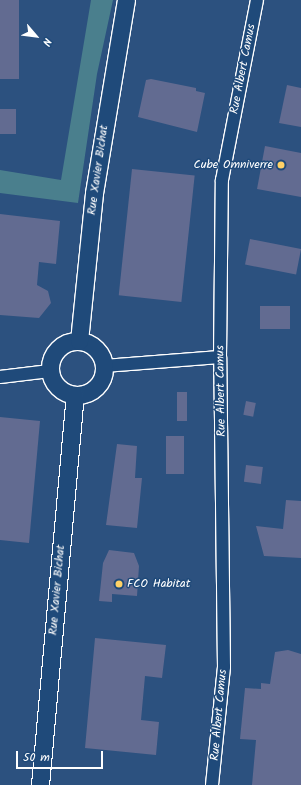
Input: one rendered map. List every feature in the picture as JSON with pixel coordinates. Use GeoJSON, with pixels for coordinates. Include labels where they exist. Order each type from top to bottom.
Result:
{"type":"FeatureCollection","features":[{"type":"Feature","properties":{"kind":"main road","name":"Rue Xavier Bichat"},"geometry":{"type":"LineString","coordinates":[[79,341],[94,193],[126,0]]}},
{"type":"Feature","properties":{"kind":"main road"},"geometry":{"type":"LineString","coordinates":[[79,341],[93,346],[104,366],[100,384],[93,391],[75,396],[58,388],[50,371],[54,353],[69,342],[79,341]]}},
{"type":"Feature","properties":{"kind":"main road","name":"Rue Xavier Bichat"},"geometry":{"type":"LineString","coordinates":[[40,785],[75,396]]}},
{"type":"Feature","properties":{"kind":"street","name":"Rue Albert Camus"},"geometry":{"type":"LineString","coordinates":[[212,785],[224,667],[220,357],[222,180],[257,0]]}},
{"type":"Feature","properties":{"kind":"street"},"geometry":{"type":"LineString","coordinates":[[104,366],[220,357]]}},
{"type":"Feature","properties":{"kind":"street"},"geometry":{"type":"LineString","coordinates":[[0,377],[50,371]]}},
{"type":"Feature","properties":{"kind":"green space"},"geometry":{"type":"Polygon","coordinates":[[[91,0],[113,0],[97,74],[78,203],[0,193],[0,170],[61,180],[91,0]]]}},
{"type":"Feature","properties":{"kind":"building"},"geometry":{"type":"Polygon","coordinates":[[[0,0],[19,0],[19,79],[0,79],[0,0]]]}},
{"type":"Feature","properties":{"kind":"building"},"geometry":{"type":"Polygon","coordinates":[[[151,79],[196,88],[196,91],[205,93],[197,132],[138,117],[146,80],[151,79]]]}},
{"type":"Feature","properties":{"kind":"building"},"geometry":{"type":"Polygon","coordinates":[[[287,85],[301,88],[301,127],[279,123],[287,85]]]}},
{"type":"Feature","properties":{"kind":"building"},"geometry":{"type":"Polygon","coordinates":[[[0,109],[16,109],[16,134],[0,134],[0,109]]]}},
{"type":"Feature","properties":{"kind":"building","name":"Cube Omniverre"},"geometry":{"type":"Polygon","coordinates":[[[265,146],[301,153],[301,197],[257,189],[265,146]]]}},
{"type":"Feature","properties":{"kind":"building"},"geometry":{"type":"Polygon","coordinates":[[[132,169],[195,176],[181,302],[119,295],[132,169]]]}},
{"type":"Feature","properties":{"kind":"building"},"geometry":{"type":"Polygon","coordinates":[[[0,214],[60,221],[56,264],[39,262],[37,285],[48,291],[51,303],[39,318],[0,315],[0,214]]]}},
{"type":"Feature","properties":{"kind":"building"},"geometry":{"type":"Polygon","coordinates":[[[250,239],[301,249],[296,274],[245,265],[250,239]]]}},
{"type":"Feature","properties":{"kind":"building"},"geometry":{"type":"Polygon","coordinates":[[[260,306],[290,306],[290,329],[260,329],[260,306]]]}},
{"type":"Feature","properties":{"kind":"building"},"geometry":{"type":"Polygon","coordinates":[[[177,392],[187,392],[187,421],[177,421],[177,392]]]}},
{"type":"Feature","properties":{"kind":"building"},"geometry":{"type":"Polygon","coordinates":[[[246,401],[256,403],[253,417],[243,415],[246,401]]]}},
{"type":"Feature","properties":{"kind":"building"},"geometry":{"type":"Polygon","coordinates":[[[0,417],[40,421],[29,543],[0,540],[0,417]]]}},
{"type":"Feature","properties":{"kind":"building"},"geometry":{"type":"Polygon","coordinates":[[[166,436],[184,436],[184,474],[166,474],[166,436]]]}},
{"type":"Feature","properties":{"kind":"building"},"geometry":{"type":"Polygon","coordinates":[[[117,444],[137,446],[135,478],[142,478],[137,528],[106,525],[117,444]]]}},
{"type":"Feature","properties":{"kind":"building"},"geometry":{"type":"Polygon","coordinates":[[[246,465],[263,467],[261,484],[244,482],[246,465]]]}},
{"type":"Feature","properties":{"kind":"building"},"geometry":{"type":"Polygon","coordinates":[[[286,500],[301,501],[301,558],[264,556],[256,526],[283,529],[286,500]]]}},
{"type":"Feature","properties":{"kind":"building","name":"FCO Habitat"},"geometry":{"type":"Polygon","coordinates":[[[109,550],[134,553],[139,566],[137,596],[112,594],[112,602],[99,601],[103,563],[109,550]]]}},
{"type":"Feature","properties":{"kind":"building"},"geometry":{"type":"Polygon","coordinates":[[[95,638],[166,645],[162,678],[145,676],[141,720],[159,722],[156,755],[85,748],[95,638]]]}},
{"type":"Feature","properties":{"kind":"building"},"geometry":{"type":"Polygon","coordinates":[[[288,650],[301,654],[301,785],[252,785],[256,740],[240,739],[245,688],[261,689],[261,683],[270,684],[275,652],[288,650]]]}},
{"type":"Feature","properties":{"kind":"place","name":"Cube Omniverre"},"geometry":{"type":"Point","coordinates":[281,165]}},
{"type":"Feature","properties":{"kind":"place","name":"FCO Habitat"},"geometry":{"type":"Point","coordinates":[119,584]}}]}
